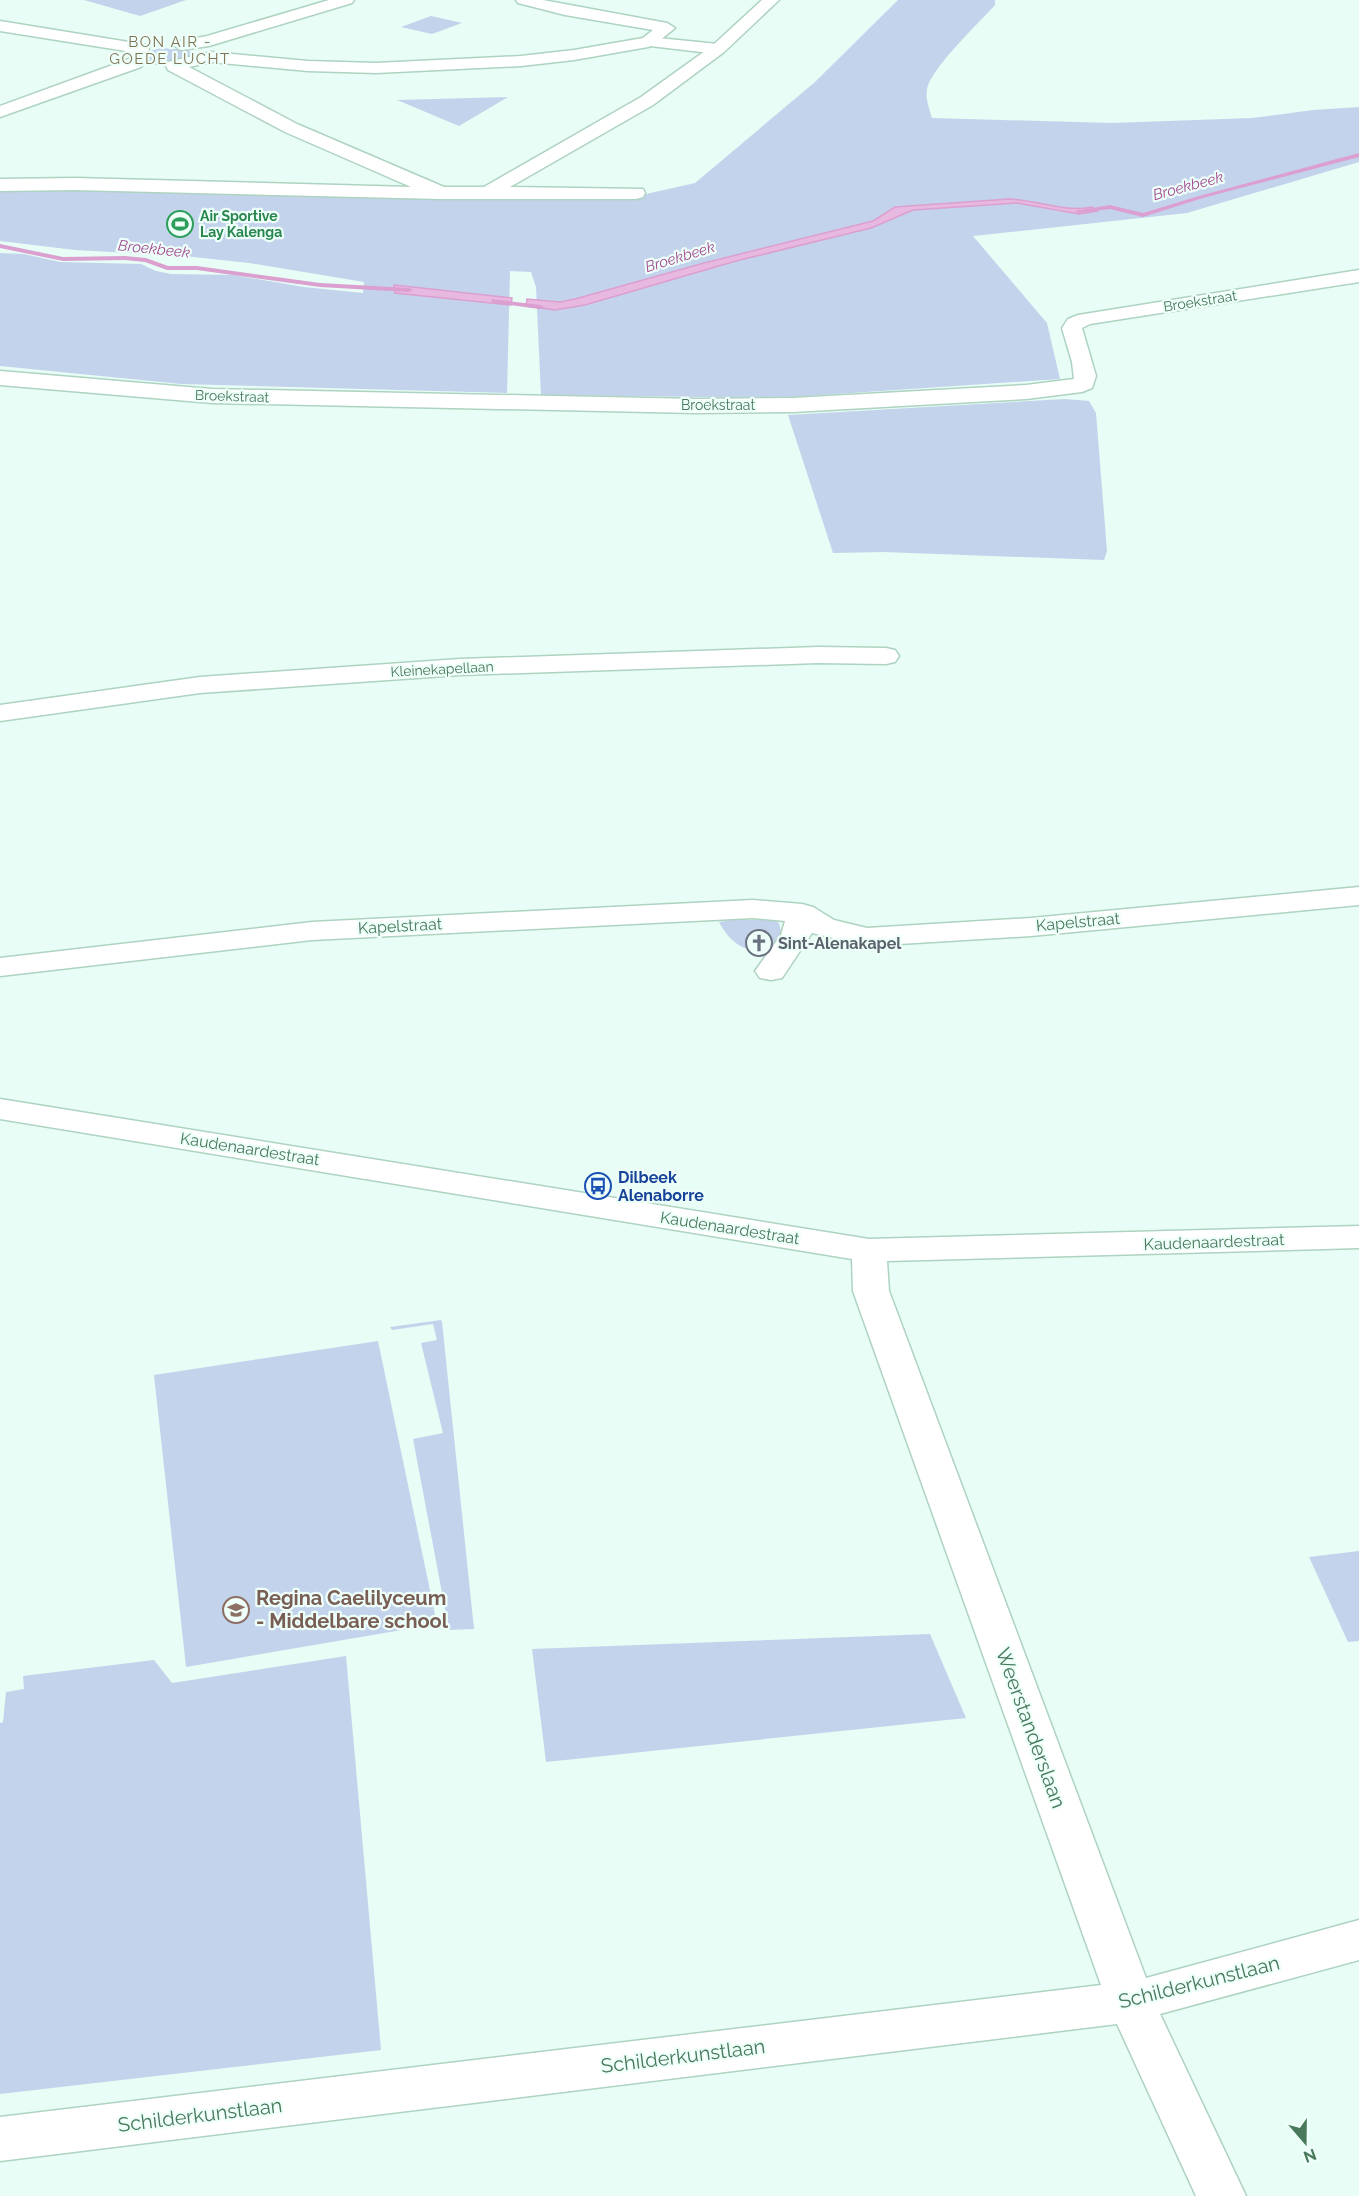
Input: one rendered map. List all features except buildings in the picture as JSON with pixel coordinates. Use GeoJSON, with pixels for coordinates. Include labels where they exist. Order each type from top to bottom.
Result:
{"type":"FeatureCollection","features":[{"type":"Feature","properties":{"kind":"street"},"geometry":{"type":"LineString","coordinates":[[0,26],[137,47],[209,40],[346,0]]}},
{"type":"Feature","properties":{"kind":"street"},"geometry":{"type":"LineString","coordinates":[[524,0],[565,10],[667,28],[734,36]]}},
{"type":"Feature","properties":{"kind":"street"},"geometry":{"type":"LineString","coordinates":[[487,193],[647,101],[734,36],[771,0]]}},
{"type":"Feature","properties":{"kind":"street"},"geometry":{"type":"LineString","coordinates":[[648,42],[667,28]]}},
{"type":"Feature","properties":{"kind":"street"},"geometry":{"type":"LineString","coordinates":[[441,193],[291,128],[174,66],[203,57],[308,66],[376,68],[447,66],[574,55],[648,42],[718,49]]}},
{"type":"Feature","properties":{"kind":"street"},"geometry":{"type":"LineString","coordinates":[[0,112],[130,65],[138,61],[137,47]]}},
{"type":"Feature","properties":{"kind":"street"},"geometry":{"type":"LineString","coordinates":[[0,185],[75,184],[441,193],[636,193]]}},
{"type":"Feature","properties":{"kind":"street","name":"Broekstraat"},"geometry":{"type":"LineString","coordinates":[[0,378],[212,396],[637,405],[793,405],[1026,392],[1074,387],[1084,383],[1081,355],[1072,328],[1075,323],[1085,319],[1359,276]]}},
{"type":"Feature","properties":{"kind":"street","name":"Kleinekapellaan"},"geometry":{"type":"LineString","coordinates":[[0,713],[200,685],[448,668],[818,655],[886,656]]}},
{"type":"Feature","properties":{"kind":"street","name":"Kapelstraat"},"geometry":{"type":"LineString","coordinates":[[0,967],[312,931],[733,909],[802,913],[824,927],[867,937],[1031,927],[1359,896]]}},
{"type":"Feature","properties":{"kind":"street"},"geometry":{"type":"LineString","coordinates":[[771,971],[796,935],[802,913]]}},
{"type":"Feature","properties":{"kind":"street","name":"Kaudenaardestraat"},"geometry":{"type":"LineString","coordinates":[[0,1109],[868,1250],[1187,1244],[1359,1237]]}},
{"type":"Feature","properties":{"kind":"street","name":"Weerstanderslaan"},"geometry":{"type":"LineString","coordinates":[[868,1250],[871,1291],[1131,2002],[1221,2196]]}},
{"type":"Feature","properties":{"kind":"street","name":"Schilderkunstlaan"},"geometry":{"type":"LineString","coordinates":[[0,2139],[1131,2002],[1359,1940]]}},
{"type":"Feature","properties":{"kind":"shaded area"},"geometry":{"type":"Polygon","coordinates":[[[84,0],[186,0],[140,16],[84,0]]]}},
{"type":"Feature","properties":{"kind":"shaded area"},"geometry":{"type":"Polygon","coordinates":[[[898,0],[995,0],[995,5],[967,34],[930,81],[927,97],[932,118],[1112,123],[1252,118],[1359,107],[1359,162],[1187,213],[973,236],[1047,323],[1060,379],[778,398],[541,395],[536,287],[531,272],[510,271],[507,393],[181,384],[0,366],[0,253],[24,254],[60,262],[141,264],[156,271],[171,274],[233,275],[304,287],[363,293],[364,282],[249,263],[184,256],[75,250],[0,241],[0,190],[637,196],[695,183],[815,82],[898,0]]]}},
{"type":"Feature","properties":{"kind":"shaded area"},"geometry":{"type":"Polygon","coordinates":[[[431,16],[462,23],[432,34],[401,27],[431,16]]]}},
{"type":"Feature","properties":{"kind":"shaded area"},"geometry":{"type":"Polygon","coordinates":[[[161,48],[189,50],[194,55],[182,62],[162,66],[149,63],[144,59],[147,52],[161,48]]]}},
{"type":"Feature","properties":{"kind":"shaded area"},"geometry":{"type":"Polygon","coordinates":[[[508,97],[459,126],[397,100],[508,97]]]}},
{"type":"Feature","properties":{"kind":"shaded area"},"geometry":{"type":"Polygon","coordinates":[[[1009,199],[1072,208],[1092,207],[1097,211],[1079,214],[1017,203],[913,210],[871,228],[736,261],[585,305],[555,310],[526,306],[527,299],[560,302],[575,299],[704,263],[873,221],[895,207],[1009,199]]]}},
{"type":"Feature","properties":{"kind":"shaded area"},"geometry":{"type":"Polygon","coordinates":[[[394,285],[512,298],[511,305],[395,293],[394,285]]]}},
{"type":"Feature","properties":{"kind":"shaded area"},"geometry":{"type":"Polygon","coordinates":[[[1065,399],[1089,401],[1096,413],[1107,551],[1104,560],[883,552],[833,553],[788,415],[1065,399]]]}},
{"type":"Feature","properties":{"kind":"shaded area"},"geometry":{"type":"Polygon","coordinates":[[[774,920],[779,923],[783,940],[770,952],[753,951],[733,941],[719,922],[774,920]]]}},
{"type":"Feature","properties":{"kind":"shaded area"},"geometry":{"type":"Polygon","coordinates":[[[441,1320],[474,1629],[449,1630],[413,1439],[443,1433],[421,1343],[437,1340],[433,1324],[392,1330],[390,1327],[441,1320]]]}},
{"type":"Feature","properties":{"kind":"shaded area"},"geometry":{"type":"Polygon","coordinates":[[[378,1341],[437,1624],[186,1667],[154,1375],[378,1341]]]}},
{"type":"Feature","properties":{"kind":"shaded area"},"geometry":{"type":"Polygon","coordinates":[[[1359,1551],[1359,1641],[1348,1642],[1309,1557],[1359,1551]]]}},
{"type":"Feature","properties":{"kind":"shaded area"},"geometry":{"type":"Polygon","coordinates":[[[930,1634],[966,1718],[546,1762],[532,1649],[930,1634]]]}},
{"type":"Feature","properties":{"kind":"shaded area"},"geometry":{"type":"Polygon","coordinates":[[[346,1656],[381,2050],[0,2094],[0,1723],[3,1722],[6,1692],[24,1689],[23,1676],[154,1660],[172,1683],[346,1656]]]}},
{"type":"Feature","properties":{"kind":"waterway","name":"Broekbeek"},"geometry":{"type":"LineString","coordinates":[[1078,211],[1110,207],[1143,215],[1201,197],[1359,155]]}},
{"type":"Feature","properties":{"kind":"waterway","name":"Broekbeek"},"geometry":{"type":"LineString","coordinates":[[0,246],[63,259],[125,258],[146,260],[167,268],[197,268],[320,285],[409,290]]}},
{"type":"Feature","properties":{"kind":"waterway","name":"Broekbeek"},"geometry":{"type":"LineString","coordinates":[[495,301],[540,307]]}},
{"type":"Feature","properties":{"kind":"place","name":"Air Sportive Lay Kalenga"},"geometry":{"type":"Point","coordinates":[180,224]}},
{"type":"Feature","properties":{"kind":"place","name":"Sint-Alenakapel"},"geometry":{"type":"Point","coordinates":[759,943]}},
{"type":"Feature","properties":{"kind":"place","name":"Dilbeek Alenaborre"},"geometry":{"type":"Point","coordinates":[598,1186]}},
{"type":"Feature","properties":{"kind":"place","name":"Regina Caelilyceum - Middelbare school"},"geometry":{"type":"Point","coordinates":[236,1610]}},
{"type":"Feature","properties":{"kind":"district","name":"BON AIR - GOEDE LUCHT"},"geometry":{"type":"Point","coordinates":[170,50]}}]}
